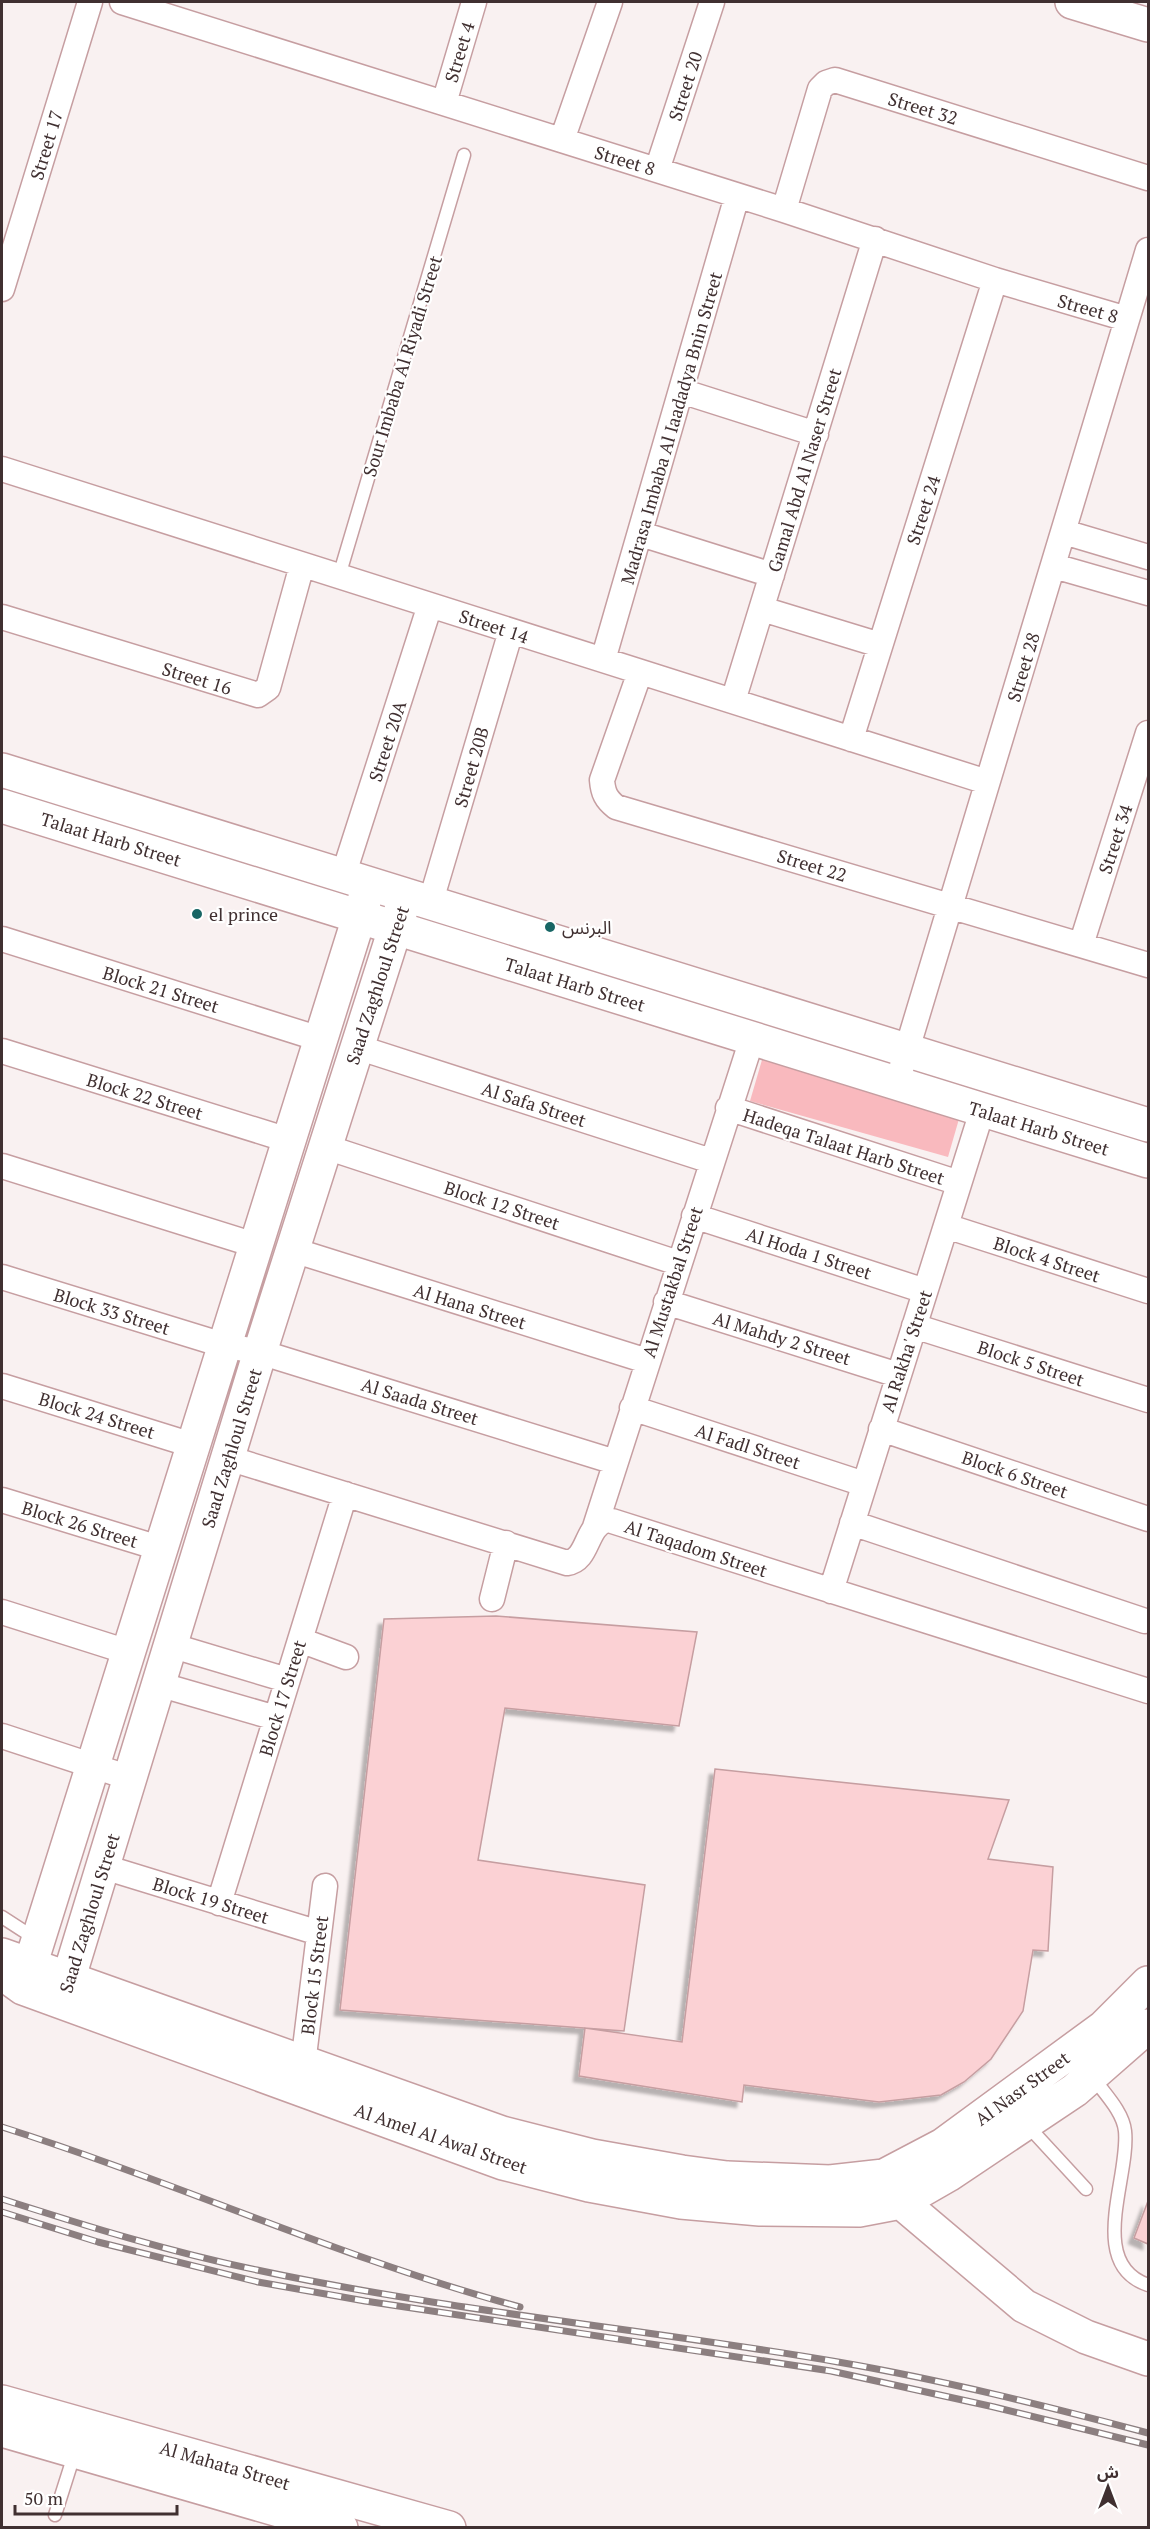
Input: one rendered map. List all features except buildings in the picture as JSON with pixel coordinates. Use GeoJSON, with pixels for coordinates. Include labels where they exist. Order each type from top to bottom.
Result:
{"type":"FeatureCollection","features":[{"type":"Feature","properties":{"kind":"street","name":"Street 17"},"geometry":{"type":"LineString","coordinates":[[2,289],[90,2]]}},
{"type":"Feature","properties":{"kind":"street","name":"Street 8"},"geometry":{"type":"LineString","coordinates":[[122,2],[784,210],[995,280],[1127,319]]}},
{"type":"Feature","properties":{"kind":"street","name":"Street 4"},"geometry":{"type":"LineString","coordinates":[[444,103],[474,2]]}},
{"type":"Feature","properties":{"kind":"street"},"geometry":{"type":"LineString","coordinates":[[562,140],[610,2]]}},
{"type":"Feature","properties":{"kind":"street","name":"Street 20"},"geometry":{"type":"LineString","coordinates":[[657,170],[712,2]]}},
{"type":"Feature","properties":{"kind":"street"},"geometry":{"type":"LineString","coordinates":[[1072,2],[1149,25]]}},
{"type":"Feature","properties":{"kind":"street","name":"Street 32"},"geometry":{"type":"LineString","coordinates":[[784,210],[820,89],[826,83],[835,81],[1149,178]]}},
{"type":"Feature","properties":{"kind":"street","name":"Madrasa Imbaba Al Iaadadya Bnin Street"},"geometry":{"type":"LineString","coordinates":[[603,660],[737,196]]}},
{"type":"Feature","properties":{"kind":"street","name":"Gamal Abd Al Naser Street"},"geometry":{"type":"LineString","coordinates":[[734,701],[875,239]]}},
{"type":"Feature","properties":{"kind":"street","name":"Street 28"},"geometry":{"type":"LineString","coordinates":[[897,1083],[1149,250]]}},
{"type":"Feature","properties":{"kind":"street","name":"Street 24"},"geometry":{"type":"LineString","coordinates":[[851,739],[995,280]]}},
{"type":"Feature","properties":{"kind":"street"},"geometry":{"type":"LineString","coordinates":[[681,391],[816,434]]}},
{"type":"Feature","properties":{"kind":"street","name":"Street 14"},"geometry":{"type":"LineString","coordinates":[[2,469],[987,782]]}},
{"type":"Feature","properties":{"kind":"street"},"geometry":{"type":"LineString","coordinates":[[1064,532],[1149,556]]}},
{"type":"Feature","properties":{"kind":"street"},"geometry":{"type":"LineString","coordinates":[[641,534],[772,575]]}},
{"type":"Feature","properties":{"kind":"street","name":"Street 16"},"geometry":{"type":"LineString","coordinates":[[2,617],[258,695],[268,688],[302,565]]}},
{"type":"Feature","properties":{"kind":"street"},"geometry":{"type":"LineString","coordinates":[[1054,566],[1149,593]]}},
{"type":"Feature","properties":{"kind":"street","name":"Street 20A"},"geometry":{"type":"LineString","coordinates":[[356,880],[430,605]]}},
{"type":"Feature","properties":{"kind":"street"},"geometry":{"type":"LineString","coordinates":[[762,609],[880,645]]}},
{"type":"Feature","properties":{"kind":"street","name":"Street 20B"},"geometry":{"type":"LineString","coordinates":[[418,900],[511,631]]}},
{"type":"Feature","properties":{"kind":"street","name":"Street 22"},"geometry":{"type":"LineString","coordinates":[[640,672],[602,780],[603,791],[608,801],[616,807],[1149,965]]}},
{"type":"Feature","properties":{"kind":"street","name":"Street 34"},"geometry":{"type":"LineString","coordinates":[[1081,945],[1140,788],[1149,733]]}},
{"type":"Feature","properties":{"kind":"street","name":"Talaat Harb Street"},"geometry":{"type":"LineString","coordinates":[[2,770],[1149,1125]]}},
{"type":"Feature","properties":{"kind":"street","name":"Talaat Harb Street"},"geometry":{"type":"LineString","coordinates":[[2,806],[1149,1161]]}},
{"type":"Feature","properties":{"kind":"street","name":"Saad Zaghloul Street"},"geometry":{"type":"LineString","coordinates":[[19,1964],[92,1766],[359,916],[356,880]]}},
{"type":"Feature","properties":{"kind":"street","name":"Saad Zaghloul Street"},"geometry":{"type":"LineString","coordinates":[[65,1991],[260,1352],[395,927],[418,900]]}},
{"type":"Feature","properties":{"kind":"street","name":"Block 21 Street"},"geometry":{"type":"LineString","coordinates":[[2,939],[320,1039]]}},
{"type":"Feature","properties":{"kind":"street","name":"Al Mustakbal Street"},"geometry":{"type":"LineString","coordinates":[[595,1527],[678,1263],[752,1039]]}},
{"type":"Feature","properties":{"kind":"street","name":"Al Safa Street"},"geometry":{"type":"LineString","coordinates":[[357,1047],[711,1161]]}},
{"type":"Feature","properties":{"kind":"street","name":"Block 22 Street"},"geometry":{"type":"LineString","coordinates":[[2,1051],[288,1140]]}},
{"type":"Feature","properties":{"kind":"street","name":"Hadeqa Talaat Harb Street"},"geometry":{"type":"LineString","coordinates":[[729,1108],[959,1183]]}},
{"type":"Feature","properties":{"kind":"street","name":"Al Rakha' Street"},"geometry":{"type":"LineString","coordinates":[[831,1591],[982,1111]]}},
{"type":"Feature","properties":{"kind":"street","name":"Block 12 Street"},"geometry":{"type":"LineString","coordinates":[[326,1148],[678,1263]]}},
{"type":"Feature","properties":{"kind":"street"},"geometry":{"type":"LineString","coordinates":[[2,1166],[255,1245]]}},
{"type":"Feature","properties":{"kind":"street","name":"Al Hoda 1 Street"},"geometry":{"type":"LineString","coordinates":[[694,1216],[925,1291]]}},
{"type":"Feature","properties":{"kind":"street","name":"Block 4 Street"},"geometry":{"type":"LineString","coordinates":[[946,1226],[1149,1291]]}},
{"type":"Feature","properties":{"kind":"street","name":"Al Hana Street"},"geometry":{"type":"LineString","coordinates":[[293,1250],[647,1361]]}},
{"type":"Feature","properties":{"kind":"street","name":"Block 33 Street"},"geometry":{"type":"LineString","coordinates":[[2,1277],[223,1345]]}},
{"type":"Feature","properties":{"kind":"street","name":"Al Mahdy 2 Street"},"geometry":{"type":"LineString","coordinates":[[666,1302],[898,1375]]}},
{"type":"Feature","properties":{"kind":"street","name":"Block 5 Street"},"geometry":{"type":"LineString","coordinates":[[914,1326],[1149,1400]]}},
{"type":"Feature","properties":{"kind":"street","name":"Al Saada Street"},"geometry":{"type":"LineString","coordinates":[[223,1345],[260,1352],[615,1461]]}},
{"type":"Feature","properties":{"kind":"street","name":"Block 24 Street"},"geometry":{"type":"LineString","coordinates":[[2,1386],[192,1445]]}},
{"type":"Feature","properties":{"kind":"street","name":"Al Fadl Street"},"geometry":{"type":"LineString","coordinates":[[632,1408],[864,1484]]}},
{"type":"Feature","properties":{"kind":"street","name":"Block 6 Street"},"geometry":{"type":"LineString","coordinates":[[881,1429],[1149,1519]]}},
{"type":"Feature","properties":{"kind":"street"},"geometry":{"type":"LineString","coordinates":[[228,1458],[567,1563],[579,1558],[595,1527]]}},
{"type":"Feature","properties":{"kind":"street","name":"Block 17 Street"},"geometry":{"type":"LineString","coordinates":[[219,1903],[345,1494]]}},
{"type":"Feature","properties":{"kind":"street","name":"Block 26 Street"},"geometry":{"type":"LineString","coordinates":[[2,1500],[159,1548]]}},
{"type":"Feature","properties":{"kind":"street","name":"Al Taqadom Street"},"geometry":{"type":"LineString","coordinates":[[595,1527],[606,1520],[612,1521],[1149,1691]]}},
{"type":"Feature","properties":{"kind":"street"},"geometry":{"type":"LineString","coordinates":[[852,1523],[1145,1621]]}},
{"type":"Feature","properties":{"kind":"street"},"geometry":{"type":"LineString","coordinates":[[492,1599],[506,1544]]}},
{"type":"Feature","properties":{"kind":"street"},"geometry":{"type":"LineString","coordinates":[[2,1612],[128,1652]]}},
{"type":"Feature","properties":{"kind":"street"},"geometry":{"type":"LineString","coordinates":[[300,1640],[346,1657]]}},
{"type":"Feature","properties":{"kind":"street"},"geometry":{"type":"LineString","coordinates":[[170,1645],[287,1680]]}},
{"type":"Feature","properties":{"kind":"street"},"geometry":{"type":"LineString","coordinates":[[158,1684],[276,1718]]}},
{"type":"Feature","properties":{"kind":"street"},"geometry":{"type":"LineString","coordinates":[[2,1736],[130,1778]]}},
{"type":"Feature","properties":{"kind":"street","name":"Block 19 Street"},"geometry":{"type":"LineString","coordinates":[[104,1867],[319,1933]]}},
{"type":"Feature","properties":{"kind":"street","name":"Block 15 Street"},"geometry":{"type":"LineString","coordinates":[[303,2064],[325,1886]]}},
{"type":"Feature","properties":{"kind":"street","name":"Al Amel Al Awal Street"},"geometry":{"type":"LineString","coordinates":[[19,1964],[65,1991],[503,2163],[589,2186],[720,2207],[860,2210],[893,2189]]}},
{"type":"Feature","properties":{"kind":"street","name":"Al Nasr Street"},"geometry":{"type":"LineString","coordinates":[[893,2189],[944,2145],[1104,2027],[1149,1983]]}},
{"type":"Feature","properties":{"kind":"street","name":"Al Amel Al Awal Street"},"geometry":{"type":"LineString","coordinates":[[65,1991],[303,2064],[502,2133],[592,2156],[737,2178],[830,2182],[893,2189]]}},
{"type":"Feature","properties":{"kind":"street","name":"Al Nasr Street"},"geometry":{"type":"LineString","coordinates":[[893,2189],[948,2175],[1026,2124],[1092,2075],[1149,2026]]}},
{"type":"Feature","properties":{"kind":"street"},"geometry":{"type":"LineString","coordinates":[[893,2189],[1024,2306],[1086,2337],[1149,2359]]}},
{"type":"Feature","properties":{"kind":"street","name":"Al Mahata Street"},"geometry":{"type":"LineString","coordinates":[[2,2402],[449,2528]]}},
{"type":"Feature","properties":{"kind":"street","name":"Al Mahata Street"},"geometry":{"type":"LineString","coordinates":[[2,2430],[341,2528]]}},
{"type":"Feature","properties":{"kind":"lane","name":"Sour Imbaba Al Riyadi Street"},"geometry":{"type":"LineString","coordinates":[[339,576],[464,155]]}},
{"type":"Feature","properties":{"kind":"lane"},"geometry":{"type":"LineString","coordinates":[[2,1917],[19,1964]]}},
{"type":"Feature","properties":{"kind":"lane"},"geometry":{"type":"LineString","coordinates":[[1092,2075],[1120,2116],[1125,2130],[1115,2216],[1119,2259],[1126,2272],[1137,2281],[1149,2285]]}},
{"type":"Feature","properties":{"kind":"lane"},"geometry":{"type":"LineString","coordinates":[[1026,2124],[1086,2189]]}},
{"type":"Feature","properties":{"kind":"lane"},"geometry":{"type":"LineString","coordinates":[[55,2515],[76,2451]]}},
{"type":"Feature","properties":{"kind":"shaded area"},"geometry":{"type":"Polygon","coordinates":[[[764,1053],[961,1112],[948,1157],[750,1101],[764,1053]]]}},
{"type":"Feature","properties":{"kind":"railway"},"geometry":{"type":"LineString","coordinates":[[2,2127],[389,2266],[520,2307]]}},
{"type":"Feature","properties":{"kind":"railway"},"geometry":{"type":"LineString","coordinates":[[2,2199],[128,2238],[257,2270],[402,2297],[765,2350],[877,2369],[994,2394],[1148,2433]]}},
{"type":"Feature","properties":{"kind":"railway"},"geometry":{"type":"LineString","coordinates":[[2,2212],[98,2242],[258,2282],[365,2301],[831,2371],[994,2407],[1148,2445]]}},
{"type":"Feature","properties":{"kind":"place","name":"el prince"},"geometry":{"type":"Point","coordinates":[197,914]}},
{"type":"Feature","properties":{"kind":"place","name":"البرنس"},"geometry":{"type":"Point","coordinates":[550,927]}}]}
